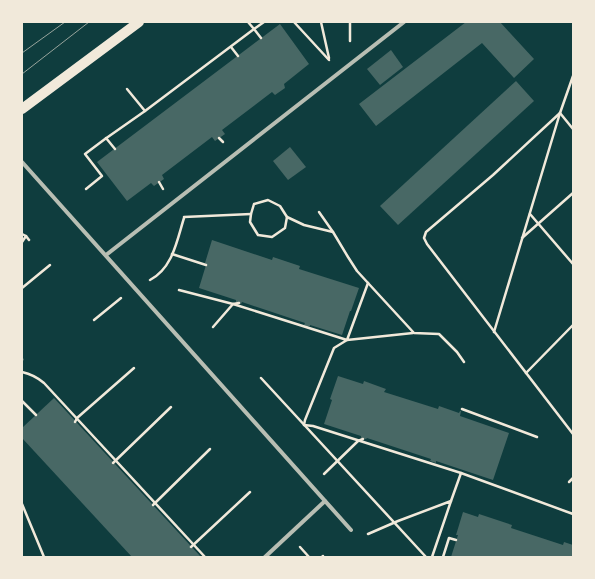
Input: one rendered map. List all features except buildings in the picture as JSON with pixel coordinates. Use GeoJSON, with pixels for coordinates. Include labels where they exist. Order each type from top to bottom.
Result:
{"type":"FeatureCollection","features":[{"type":"Feature","properties":{"kind":"main road"},"geometry":{"type":"LineString","coordinates":[[22,109],[139,22]]}},
{"type":"Feature","properties":{"kind":"street"},"geometry":{"type":"LineString","coordinates":[[106,255],[404,22]]}},
{"type":"Feature","properties":{"kind":"street"},"geometry":{"type":"LineString","coordinates":[[22,162],[351,530]]}},
{"type":"Feature","properties":{"kind":"street"},"geometry":{"type":"LineString","coordinates":[[265,557],[325,501]]}},
{"type":"Feature","properties":{"kind":"path"},"geometry":{"type":"LineString","coordinates":[[248,22],[261,38]]}},
{"type":"Feature","properties":{"kind":"path"},"geometry":{"type":"LineString","coordinates":[[86,190],[102,176],[85,154],[264,22]]}},
{"type":"Feature","properties":{"kind":"path"},"geometry":{"type":"LineString","coordinates":[[294,22],[329,61],[321,22]]}},
{"type":"Feature","properties":{"kind":"path"},"geometry":{"type":"LineString","coordinates":[[350,22],[350,38]]}},
{"type":"Feature","properties":{"kind":"path"},"geometry":{"type":"LineString","coordinates":[[231,47],[238,56]]}},
{"type":"Feature","properties":{"kind":"path"},"geometry":{"type":"LineString","coordinates":[[494,333],[560,113],[573,79]]}},
{"type":"Feature","properties":{"kind":"path"},"geometry":{"type":"LineString","coordinates":[[127,89],[145,111]]}},
{"type":"Feature","properties":{"kind":"path"},"geometry":{"type":"LineString","coordinates":[[560,113],[573,129]]}},
{"type":"Feature","properties":{"kind":"path"},"geometry":{"type":"LineString","coordinates":[[560,113],[493,175],[426,232],[424,238],[494,333],[573,434]]}},
{"type":"Feature","properties":{"kind":"path"},"geometry":{"type":"LineString","coordinates":[[106,138],[115,149]]}},
{"type":"Feature","properties":{"kind":"path"},"geometry":{"type":"LineString","coordinates":[[522,238],[573,193]]}},
{"type":"Feature","properties":{"kind":"path"},"geometry":{"type":"LineString","coordinates":[[287,217],[285,228],[272,237],[258,235],[250,222],[254,204],[268,200],[280,206],[287,217],[304,225],[333,232]]}},
{"type":"Feature","properties":{"kind":"path"},"geometry":{"type":"LineString","coordinates":[[167,266],[184,217],[175,201]]}},
{"type":"Feature","properties":{"kind":"path"},"geometry":{"type":"LineString","coordinates":[[319,212],[358,271],[414,333]]}},
{"type":"Feature","properties":{"kind":"path"},"geometry":{"type":"LineString","coordinates":[[184,217],[251,214]]}},
{"type":"Feature","properties":{"kind":"path"},"geometry":{"type":"LineString","coordinates":[[529,214],[573,264]]}},
{"type":"Feature","properties":{"kind":"path"},"geometry":{"type":"LineString","coordinates":[[22,234],[29,240]]}},
{"type":"Feature","properties":{"kind":"path"},"geometry":{"type":"LineString","coordinates":[[22,242],[26,236]]}},
{"type":"Feature","properties":{"kind":"path"},"geometry":{"type":"LineString","coordinates":[[172,254],[206,265]]}},
{"type":"Feature","properties":{"kind":"path"},"geometry":{"type":"LineString","coordinates":[[22,288],[50,265]]}},
{"type":"Feature","properties":{"kind":"path"},"geometry":{"type":"LineString","coordinates":[[304,425],[334,348],[347,340],[368,283]]}},
{"type":"Feature","properties":{"kind":"path"},"geometry":{"type":"LineString","coordinates":[[179,290],[233,304],[347,340],[414,333],[439,334],[457,352],[464,362]]}},
{"type":"Feature","properties":{"kind":"path"},"geometry":{"type":"LineString","coordinates":[[213,327],[233,304],[239,303]]}},
{"type":"Feature","properties":{"kind":"path"},"geometry":{"type":"LineString","coordinates":[[526,373],[573,325]]}},
{"type":"Feature","properties":{"kind":"path"},"geometry":{"type":"LineString","coordinates":[[76,422],[78,418],[134,368]]}},
{"type":"Feature","properties":{"kind":"path"},"geometry":{"type":"LineString","coordinates":[[22,372],[37,377],[44,383],[78,418],[115,462],[156,503],[193,546],[205,557]]}},
{"type":"Feature","properties":{"kind":"path"},"geometry":{"type":"LineString","coordinates":[[261,378],[426,557]]}},
{"type":"Feature","properties":{"kind":"path"},"geometry":{"type":"LineString","coordinates":[[22,401],[36,415]]}},
{"type":"Feature","properties":{"kind":"path"},"geometry":{"type":"LineString","coordinates":[[115,462],[171,407]]}},
{"type":"Feature","properties":{"kind":"path"},"geometry":{"type":"LineString","coordinates":[[462,409],[537,437]]}},
{"type":"Feature","properties":{"kind":"path"},"geometry":{"type":"LineString","coordinates":[[304,425],[313,426],[433,463],[573,514]]}},
{"type":"Feature","properties":{"kind":"path"},"geometry":{"type":"LineString","coordinates":[[339,459],[358,441],[363,439]]}},
{"type":"Feature","properties":{"kind":"path"},"geometry":{"type":"LineString","coordinates":[[153,505],[210,449]]}},
{"type":"Feature","properties":{"kind":"path"},"geometry":{"type":"LineString","coordinates":[[432,557],[461,473]]}},
{"type":"Feature","properties":{"kind":"path"},"geometry":{"type":"LineString","coordinates":[[569,482],[573,478]]}},
{"type":"Feature","properties":{"kind":"path"},"geometry":{"type":"LineString","coordinates":[[193,546],[250,492]]}},
{"type":"Feature","properties":{"kind":"path"},"geometry":{"type":"LineString","coordinates":[[366,535],[451,501]]}},
{"type":"Feature","properties":{"kind":"path"},"geometry":{"type":"LineString","coordinates":[[22,504],[44,557]]}},
{"type":"Feature","properties":{"kind":"path"},"geometry":{"type":"LineString","coordinates":[[443,557],[449,538],[456,540]]}},
{"type":"Feature","properties":{"kind":"path"},"geometry":{"type":"LineString","coordinates":[[301,549],[309,557]]}},
{"type":"Feature","properties":{"kind":"tram line"},"geometry":{"type":"LineString","coordinates":[[22,53],[65,22]]}},
{"type":"Feature","properties":{"kind":"tram line"},"geometry":{"type":"LineString","coordinates":[[22,74],[89,22]]}}]}
